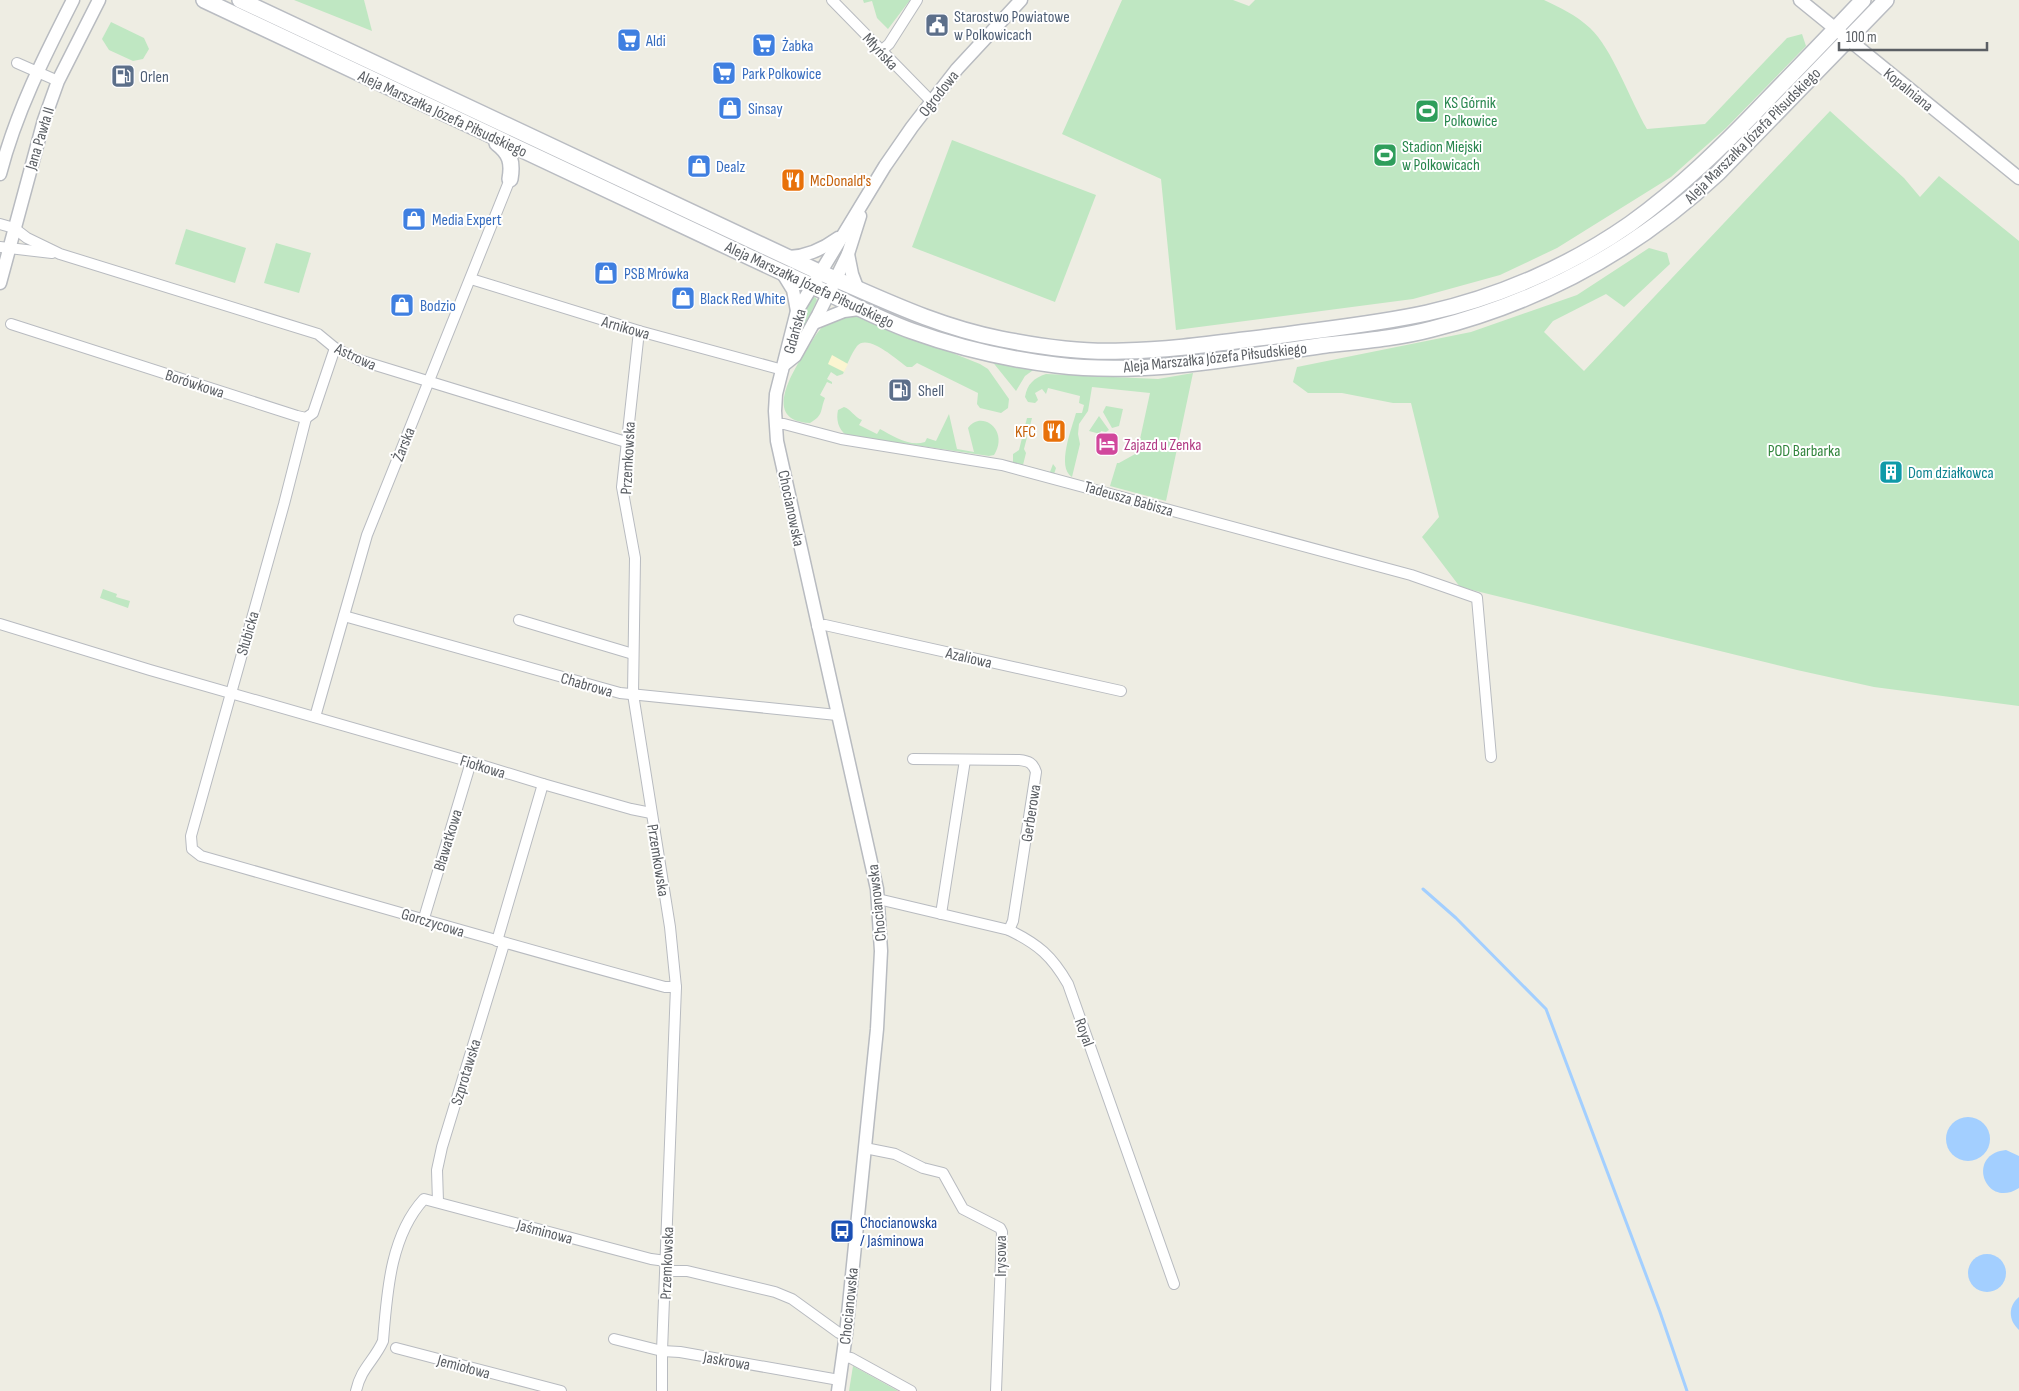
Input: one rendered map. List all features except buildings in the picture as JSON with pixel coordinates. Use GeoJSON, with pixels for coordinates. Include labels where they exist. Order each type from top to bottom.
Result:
{"type":"FeatureCollection","features":[{"type":"Feature","properties":{"kind":"main road","name":"Aleja Marszałka Józefa Piłsudskiego"},"geometry":{"type":"LineString","coordinates":[[204,0],[559,169],[859,308],[911,330],[974,350],[1037,362],[1094,368],[1177,365],[1430,330],[1497,310],[1544,291],[1574,277],[1642,236],[1691,198],[1718,173],[1886,0]]}},
{"type":"Feature","properties":{"kind":"main road","name":"Aleja Marszałka Józefa Piłsudskiego"},"geometry":{"type":"LineString","coordinates":[[240,0],[908,312],[965,331],[1002,339],[1093,351],[1176,348],[1379,322],[1428,313],[1489,296],[1537,276],[1598,244],[1630,224],[1678,188],[1718,150],[1863,0]]}},
{"type":"Feature","properties":{"kind":"main road"},"geometry":{"type":"LineString","coordinates":[[484,132],[508,154],[512,164],[510,179]]}},
{"type":"Feature","properties":{"kind":"main road"},"geometry":{"type":"LineString","coordinates":[[510,179],[530,165],[559,169]]}},
{"type":"Feature","properties":{"kind":"street","name":"Jana Pawła II"},"geometry":{"type":"LineString","coordinates":[[0,174],[11,135],[37,71],[73,0]]}},
{"type":"Feature","properties":{"kind":"street","name":"Jana Pawła II"},"geometry":{"type":"LineString","coordinates":[[0,283],[4,248],[14,228],[37,141],[58,81],[99,0]]}},
{"type":"Feature","properties":{"kind":"street","name":"Młyńska"},"geometry":{"type":"LineString","coordinates":[[832,0],[931,101]]}},
{"type":"Feature","properties":{"kind":"street"},"geometry":{"type":"LineString","coordinates":[[881,51],[889,44],[917,0]]}},
{"type":"Feature","properties":{"kind":"street","name":"Ogrodowa"},"geometry":{"type":"LineString","coordinates":[[819,272],[885,166],[931,101],[962,63],[1021,0]]}},
{"type":"Feature","properties":{"kind":"street","name":"Kopalniana"},"geometry":{"type":"LineString","coordinates":[[1800,0],[2019,178]]}},
{"type":"Feature","properties":{"kind":"street"},"geometry":{"type":"LineString","coordinates":[[18,63],[58,81]]}},
{"type":"Feature","properties":{"kind":"street","name":"Żarska"},"geometry":{"type":"LineString","coordinates":[[315,717],[367,535],[510,179]]}},
{"type":"Feature","properties":{"kind":"street","name":"Ogrodowa"},"geometry":{"type":"LineString","coordinates":[[829,294],[848,254],[868,195]]}},
{"type":"Feature","properties":{"kind":"street","name":"Astrowa"},"geometry":{"type":"LineString","coordinates":[[0,224],[14,228],[27,238],[60,254],[318,334],[335,348],[359,360],[626,442]]}},
{"type":"Feature","properties":{"kind":"street"},"geometry":{"type":"LineString","coordinates":[[789,257],[802,256],[822,249],[842,235]]}},
{"type":"Feature","properties":{"kind":"street","name":"Astrowa"},"geometry":{"type":"LineString","coordinates":[[4,248],[60,254]]}},
{"type":"Feature","properties":{"kind":"street"},"geometry":{"type":"LineString","coordinates":[[848,254],[858,290]]}},
{"type":"Feature","properties":{"kind":"street"},"geometry":{"type":"LineString","coordinates":[[782,272],[793,290],[797,311]]}},
{"type":"Feature","properties":{"kind":"street","name":"Gdańska"},"geometry":{"type":"LineString","coordinates":[[775,424],[776,394],[797,311],[819,272]]}},
{"type":"Feature","properties":{"kind":"street","name":"Arnikowa"},"geometry":{"type":"LineString","coordinates":[[471,280],[639,331],[784,367]]}},
{"type":"Feature","properties":{"kind":"street","name":"Gdańska"},"geometry":{"type":"LineString","coordinates":[[784,367],[794,356],[829,294]]}},
{"type":"Feature","properties":{"kind":"street"},"geometry":{"type":"LineString","coordinates":[[814,323],[844,311],[859,308]]}},
{"type":"Feature","properties":{"kind":"street","name":"Borówkowa"},"geometry":{"type":"LineString","coordinates":[[11,324],[306,418]]}},
{"type":"Feature","properties":{"kind":"street","name":"Przemkowska"},"geometry":{"type":"LineString","coordinates":[[639,331],[622,487],[635,558],[633,694],[670,927],[676,986],[662,1391]]}},
{"type":"Feature","properties":{"kind":"street"},"geometry":{"type":"LineString","coordinates":[[306,418],[313,413],[335,348]]}},
{"type":"Feature","properties":{"kind":"street","name":"Słubicka"},"geometry":{"type":"LineString","coordinates":[[192,849],[191,836],[284,504],[306,418]]}},
{"type":"Feature","properties":{"kind":"street","name":"Tadeusza Babisza"},"geometry":{"type":"LineString","coordinates":[[775,424],[784,424],[841,439],[989,462],[1030,471],[1411,575],[1477,598],[1491,757]]}},
{"type":"Feature","properties":{"kind":"street","name":"Chocianowska"},"geometry":{"type":"LineString","coordinates":[[775,424],[817,626],[872,859],[878,899],[881,986],[846,1334],[838,1385]]}},
{"type":"Feature","properties":{"kind":"street","name":"Chabrowa"},"geometry":{"type":"LineString","coordinates":[[344,616],[620,693],[837,715]]}},
{"type":"Feature","properties":{"kind":"street"},"geometry":{"type":"LineString","coordinates":[[518,620],[633,654]]}},
{"type":"Feature","properties":{"kind":"street","name":"Fiołkowa"},"geometry":{"type":"LineString","coordinates":[[0,624],[150,670],[631,810],[651,812]]}},
{"type":"Feature","properties":{"kind":"street","name":"Azaliowa"},"geometry":{"type":"LineString","coordinates":[[817,626],[825,625],[1121,691]]}},
{"type":"Feature","properties":{"kind":"street","name":"Gerberowa"},"geometry":{"type":"LineString","coordinates":[[913,759],[1028,761],[1034,766],[1036,772],[1013,921],[1009,930]]}},
{"type":"Feature","properties":{"kind":"street"},"geometry":{"type":"LineString","coordinates":[[941,914],[964,760]]}},
{"type":"Feature","properties":{"kind":"street","name":"Bławatkowa"},"geometry":{"type":"LineString","coordinates":[[424,918],[471,762]]}},
{"type":"Feature","properties":{"kind":"street","name":"Szprotawska"},"geometry":{"type":"LineString","coordinates":[[438,1202],[437,1170],[442,1147],[501,942],[543,784]]}},
{"type":"Feature","properties":{"kind":"street","name":"Gorczycowa"},"geometry":{"type":"LineString","coordinates":[[192,849],[201,856],[424,918],[501,942],[665,987],[676,986]]}},
{"type":"Feature","properties":{"kind":"street","name":"Royal"},"geometry":{"type":"LineString","coordinates":[[878,899],[1009,930],[1042,949],[1052,960],[1068,984],[1174,1284]]}},
{"type":"Feature","properties":{"kind":"street","name":"Irysowa"},"geometry":{"type":"LineString","coordinates":[[865,1148],[895,1154],[923,1168],[943,1173],[963,1209],[1000,1228],[1002,1232],[996,1391]]}},
{"type":"Feature","properties":{"kind":"street","name":"Jaśminowa"},"geometry":{"type":"LineString","coordinates":[[356,1391],[362,1372],[383,1341],[388,1295],[400,1235],[414,1210],[424,1198],[651,1259],[666,1266],[775,1292],[792,1299],[839,1334],[846,1334]]}},
{"type":"Feature","properties":{"kind":"street","name":"Jaskrowa"},"geometry":{"type":"LineString","coordinates":[[614,1339],[662,1351],[680,1352],[838,1385]]}},
{"type":"Feature","properties":{"kind":"street","name":"Jemiołowa"},"geometry":{"type":"LineString","coordinates":[[396,1348],[561,1391]]}},
{"type":"Feature","properties":{"kind":"street"},"geometry":{"type":"LineString","coordinates":[[843,1356],[851,1358],[911,1391]]}},
{"type":"Feature","properties":{"kind":"green space"},"geometry":{"type":"Polygon","coordinates":[[[294,0],[364,0],[372,31],[294,0]]]}},
{"type":"Feature","properties":{"kind":"green space"},"geometry":{"type":"Polygon","coordinates":[[[863,0],[910,0],[888,29],[877,18],[872,1],[864,3],[863,0]]]}},
{"type":"Feature","properties":{"kind":"green space","name":"Stadion Miejski w Polkowicach"},"geometry":{"type":"Polygon","coordinates":[[[1122,0],[1233,0],[1249,6],[1255,0],[1544,0],[1579,19],[1598,37],[1606,48],[1647,129],[1705,124],[1787,38],[1802,34],[1806,46],[1726,128],[1671,177],[1557,248],[1500,275],[1413,299],[1176,330],[1161,179],[1062,134],[1122,0]]]}},
{"type":"Feature","properties":{"kind":"green space"},"geometry":{"type":"Polygon","coordinates":[[[111,22],[144,38],[149,49],[143,59],[133,61],[109,50],[102,39],[111,22]]]}},
{"type":"Feature","properties":{"kind":"green space","name":"POD Barbarka"},"geometry":{"type":"Polygon","coordinates":[[[1830,111],[1904,178],[1920,197],[1939,176],[2019,241],[2019,706],[1874,687],[1797,670],[1460,587],[1422,537],[1439,517],[1411,403],[1393,403],[1342,393],[1308,393],[1293,382],[1297,367],[1471,332],[1577,295],[1649,248],[1667,253],[1670,264],[1624,307],[1606,294],[1553,321],[1544,332],[1584,371],[1830,111]]]}},
{"type":"Feature","properties":{"kind":"green space"},"geometry":{"type":"Polygon","coordinates":[[[952,140],[1096,195],[1055,302],[912,247],[952,140]]]}},
{"type":"Feature","properties":{"kind":"green space"},"geometry":{"type":"Polygon","coordinates":[[[186,229],[246,248],[235,283],[175,264],[186,229]]]}},
{"type":"Feature","properties":{"kind":"green space"},"geometry":{"type":"Polygon","coordinates":[[[276,243],[311,253],[299,293],[264,283],[276,243]]]}},
{"type":"Feature","properties":{"kind":"green space"},"geometry":{"type":"Polygon","coordinates":[[[815,297],[817,300],[799,337],[795,337],[802,312],[812,298],[815,297]]]}},
{"type":"Feature","properties":{"kind":"green space"},"geometry":{"type":"Polygon","coordinates":[[[862,317],[980,364],[988,369],[1009,399],[1008,408],[1001,413],[980,408],[977,404],[978,393],[917,363],[912,367],[907,367],[875,345],[862,343],[855,349],[843,374],[837,376],[831,372],[827,379],[832,384],[827,382],[820,395],[825,398],[818,417],[810,423],[795,420],[787,414],[784,405],[788,383],[800,361],[825,325],[838,318],[862,317]]]}},
{"type":"Feature","properties":{"kind":"green space"},"geometry":{"type":"Polygon","coordinates":[[[991,360],[1036,368],[1025,376],[1016,391],[991,360]]]}},
{"type":"Feature","properties":{"kind":"green space"},"geometry":{"type":"Polygon","coordinates":[[[1193,373],[1166,501],[1110,486],[1117,463],[1137,453],[1150,393],[1092,387],[1088,411],[1079,424],[1080,444],[1072,477],[1067,472],[1065,456],[1076,413],[1082,413],[1084,405],[1079,403],[1080,396],[1048,388],[1046,394],[1042,389],[1035,393],[1038,400],[1035,403],[1028,402],[1025,397],[1027,388],[1032,382],[1046,374],[1158,379],[1193,373]]]}},
{"type":"Feature","properties":{"kind":"green space"},"geometry":{"type":"Polygon","coordinates":[[[1106,406],[1123,409],[1119,426],[1112,428],[1103,412],[1106,406]]]}},
{"type":"Feature","properties":{"kind":"green space"},"geometry":{"type":"Polygon","coordinates":[[[844,407],[862,420],[859,425],[877,434],[880,429],[901,440],[913,443],[925,442],[927,438],[936,441],[949,414],[957,449],[974,452],[968,428],[980,421],[986,422],[996,430],[999,438],[998,446],[994,455],[989,456],[846,435],[839,427],[837,417],[838,410],[844,407]]]}},
{"type":"Feature","properties":{"kind":"green space"},"geometry":{"type":"Polygon","coordinates":[[[1099,416],[1109,430],[1106,432],[1101,431],[1100,434],[1089,431],[1099,416]]]}},
{"type":"Feature","properties":{"kind":"green space"},"geometry":{"type":"Polygon","coordinates":[[[1027,418],[1032,418],[1024,449],[1026,453],[1023,465],[1050,472],[1053,464],[1056,468],[1054,474],[1016,464],[1013,462],[1013,454],[1019,450],[1027,418]]]}},
{"type":"Feature","properties":{"kind":"green space"},"geometry":{"type":"Polygon","coordinates":[[[103,589],[117,594],[116,597],[130,601],[128,608],[100,598],[103,589]]]}},
{"type":"Feature","properties":{"kind":"green space"},"geometry":{"type":"Polygon","coordinates":[[[853,1366],[898,1391],[849,1391],[853,1366]]]}},
{"type":"Feature","properties":{"kind":"sand"},"geometry":{"type":"Polygon","coordinates":[[[832,355],[848,364],[844,372],[828,364],[832,355]]]}},
{"type":"Feature","properties":{"kind":"water"},"geometry":{"type":"Polygon","coordinates":[[[1964,1117],[1972,1117],[1984,1123],[1990,1139],[1984,1155],[1972,1161],[1964,1161],[1952,1155],[1946,1143],[1946,1135],[1952,1123],[1964,1117]]]}},
{"type":"Feature","properties":{"kind":"water"},"geometry":{"type":"Polygon","coordinates":[[[2006,1150],[2019,1156],[2019,1188],[2007,1193],[1997,1192],[1989,1187],[1984,1179],[1983,1170],[1986,1161],[1993,1154],[2006,1150]]]}},
{"type":"Feature","properties":{"kind":"water"},"geometry":{"type":"Polygon","coordinates":[[[1987,1254],[2001,1259],[2006,1273],[2001,1287],[1987,1292],[1973,1287],[1968,1273],[1973,1259],[1987,1254]]]}},
{"type":"Feature","properties":{"kind":"water"},"geometry":{"type":"Polygon","coordinates":[[[2019,1297],[2019,1330],[2011,1318],[2011,1309],[2019,1297]]]}},
{"type":"Feature","properties":{"kind":"waterway"},"geometry":{"type":"LineString","coordinates":[[1423,889],[1456,918],[1546,1009],[1660,1312],[1687,1391]]}},
{"type":"Feature","properties":{"kind":"place","name":"Starostwo Powiatowe w Polkowicach"},"geometry":{"type":"Point","coordinates":[937,25]}},
{"type":"Feature","properties":{"kind":"place","name":"Aldi"},"geometry":{"type":"Point","coordinates":[629,40]}},
{"type":"Feature","properties":{"kind":"place","name":"Żabka"},"geometry":{"type":"Point","coordinates":[764,45]}},
{"type":"Feature","properties":{"kind":"place","name":"Park Polkowice"},"geometry":{"type":"Point","coordinates":[724,73]}},
{"type":"Feature","properties":{"kind":"place","name":"Orlen"},"geometry":{"type":"Point","coordinates":[123,76]}},
{"type":"Feature","properties":{"kind":"place","name":"Sinsay"},"geometry":{"type":"Point","coordinates":[730,108]}},
{"type":"Feature","properties":{"kind":"place","name":"KS Górnik Polkowice"},"geometry":{"type":"Point","coordinates":[1427,111]}},
{"type":"Feature","properties":{"kind":"place","name":"Stadion Miejski w Polkowicach"},"geometry":{"type":"Point","coordinates":[1385,155]}},
{"type":"Feature","properties":{"kind":"place","name":"Dealz"},"geometry":{"type":"Point","coordinates":[699,166]}},
{"type":"Feature","properties":{"kind":"place","name":"McDonald's"},"geometry":{"type":"Point","coordinates":[793,180]}},
{"type":"Feature","properties":{"kind":"place","name":"Media Expert"},"geometry":{"type":"Point","coordinates":[414,219]}},
{"type":"Feature","properties":{"kind":"place","name":"PSB Mrówka"},"geometry":{"type":"Point","coordinates":[606,273]}},
{"type":"Feature","properties":{"kind":"place","name":"Black Red White"},"geometry":{"type":"Point","coordinates":[683,298]}},
{"type":"Feature","properties":{"kind":"place","name":"Bodzio"},"geometry":{"type":"Point","coordinates":[402,305]}},
{"type":"Feature","properties":{"kind":"place","name":"Shell"},"geometry":{"type":"Point","coordinates":[900,390]}},
{"type":"Feature","properties":{"kind":"place","name":"KFC"},"geometry":{"type":"Point","coordinates":[1054,431]}},
{"type":"Feature","properties":{"kind":"place","name":"Zajazd u Zenka"},"geometry":{"type":"Point","coordinates":[1107,444]}},
{"type":"Feature","properties":{"kind":"place","name":"Dom działkowca"},"geometry":{"type":"Point","coordinates":[1891,472]}},
{"type":"Feature","properties":{"kind":"place","name":"Chocianowska / Jaśminowa"},"geometry":{"type":"Point","coordinates":[842,1231]}}]}
